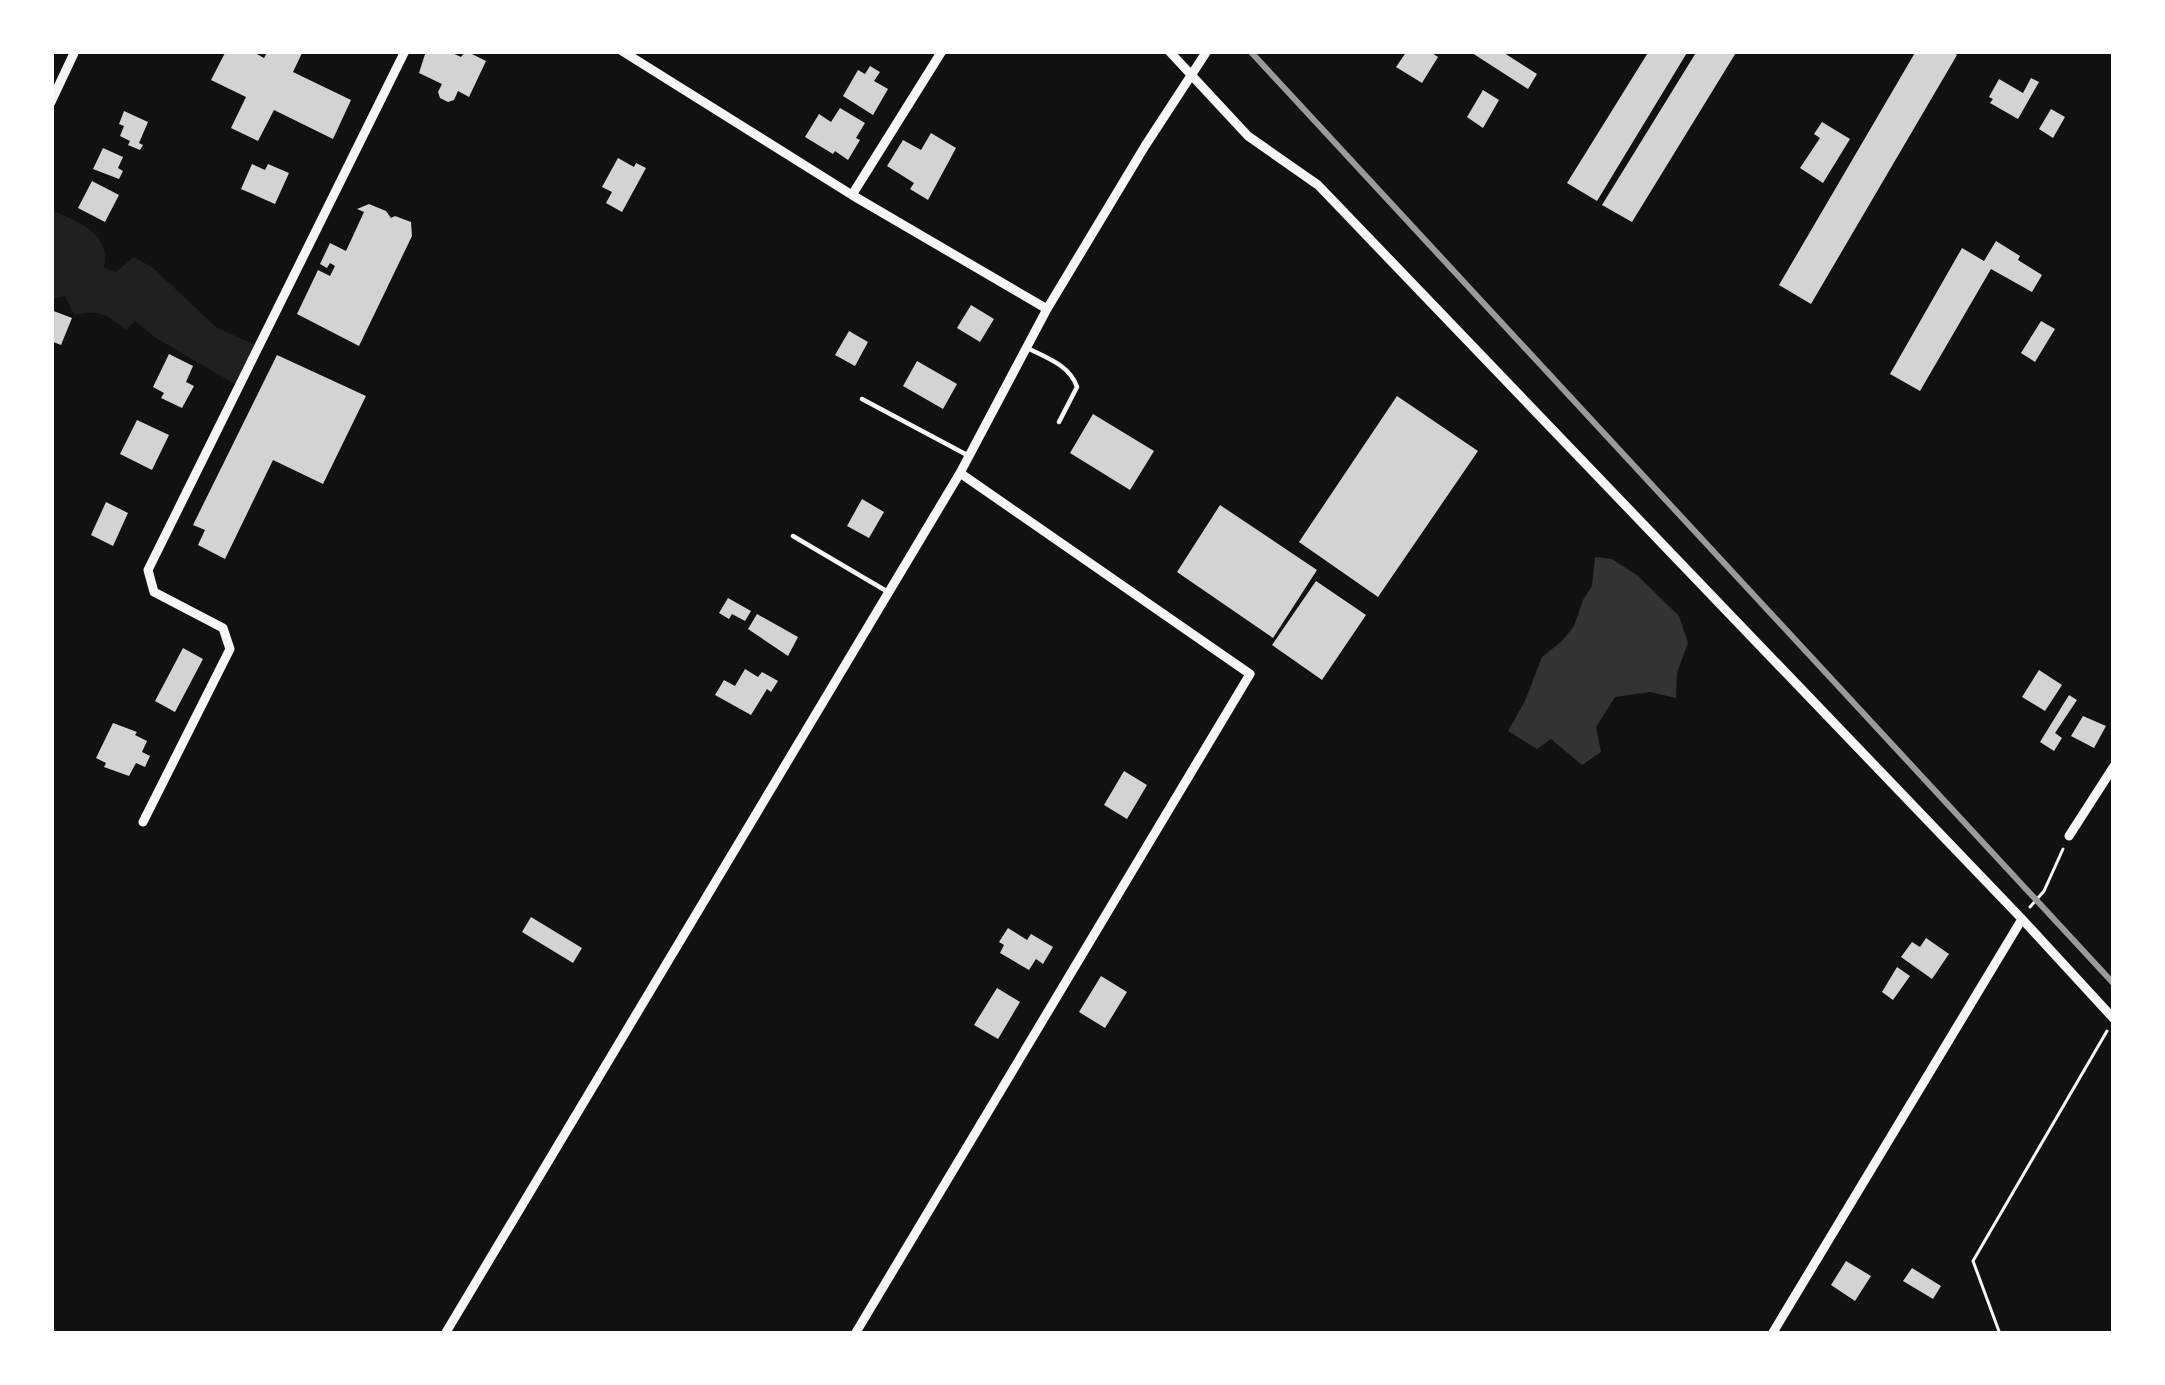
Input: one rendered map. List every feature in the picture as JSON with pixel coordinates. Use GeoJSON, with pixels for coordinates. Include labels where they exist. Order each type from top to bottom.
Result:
{"type":"FeatureCollection","features":[{"type":"Feature","properties":{"kind":"street"},"geometry":{"type":"LineString","coordinates":[[51,102],[75,51]]}},
{"type":"Feature","properties":{"kind":"street"},"geometry":{"type":"LineString","coordinates":[[143,822],[230,649],[223,628],[154,592],[148,570],[405,51]]}},
{"type":"Feature","properties":{"kind":"street"},"geometry":{"type":"LineString","coordinates":[[622,51],[852,195],[1047,309]]}},
{"type":"Feature","properties":{"kind":"street"},"geometry":{"type":"LineString","coordinates":[[852,195],[942,51]]}},
{"type":"Feature","properties":{"kind":"street"},"geometry":{"type":"LineString","coordinates":[[1169,51],[1248,136],[1318,185],[2114,1019]]}},
{"type":"Feature","properties":{"kind":"street"},"geometry":{"type":"LineString","coordinates":[[445,1334],[969,456],[1047,309],[1207,51]]}},
{"type":"Feature","properties":{"kind":"street"},"geometry":{"type":"LineString","coordinates":[[855,1334],[1250,674],[959,473]]}},
{"type":"Feature","properties":{"kind":"street"},"geometry":{"type":"LineString","coordinates":[[2069,836],[2114,766]]}},
{"type":"Feature","properties":{"kind":"street"},"geometry":{"type":"LineString","coordinates":[[1772,1334],[2022,919]]}},
{"type":"Feature","properties":{"kind":"lane"},"geometry":{"type":"LineString","coordinates":[[1025,347],[1074,377],[1077,387],[1059,422]]}},
{"type":"Feature","properties":{"kind":"lane"},"geometry":{"type":"LineString","coordinates":[[862,398],[969,456]]}},
{"type":"Feature","properties":{"kind":"lane"},"geometry":{"type":"LineString","coordinates":[[793,536],[888,592]]}},
{"type":"Feature","properties":{"kind":"path"},"geometry":{"type":"LineString","coordinates":[[2022,919],[2044,891],[2069,836]]}},
{"type":"Feature","properties":{"kind":"path"},"geometry":{"type":"LineString","coordinates":[[2000,1334],[1973,1261],[2114,1019]]}},
{"type":"Feature","properties":{"kind":"shaded area"},"geometry":{"type":"Polygon","coordinates":[[[54,211],[92,231],[103,246],[104,268],[116,272],[134,257],[153,268],[217,328],[256,345],[235,384],[135,321],[126,330],[102,314],[74,315],[65,296],[51,299],[54,211]]]}},
{"type":"Feature","properties":{"kind":"shaded area"},"geometry":{"type":"Polygon","coordinates":[[[1595,557],[1612,559],[1638,576],[1679,616],[1688,643],[1677,673],[1676,698],[1650,692],[1615,697],[1596,727],[1601,752],[1582,765],[1551,739],[1537,749],[1508,731],[1542,657],[1574,626],[1592,586],[1595,557]]]}},
{"type":"Feature","properties":{"kind":"building"},"geometry":{"type":"Polygon","coordinates":[[[226,51],[251,51],[264,58],[268,51],[303,51],[293,72],[351,100],[333,139],[274,110],[258,141],[231,128],[246,97],[211,80],[226,51]]]}},
{"type":"Feature","properties":{"kind":"building"},"geometry":{"type":"Polygon","coordinates":[[[426,51],[448,51],[461,57],[466,51],[486,61],[469,97],[458,91],[454,100],[440,98],[442,84],[419,73],[426,51]]]}},
{"type":"Feature","properties":{"kind":"building"},"geometry":{"type":"Polygon","coordinates":[[[1407,51],[1429,51],[1438,57],[1422,83],[1396,67],[1407,51]]]}},
{"type":"Feature","properties":{"kind":"building"},"geometry":{"type":"Polygon","coordinates":[[[1469,51],[1501,51],[1537,74],[1528,89],[1469,51]]]}},
{"type":"Feature","properties":{"kind":"building"},"geometry":{"type":"Polygon","coordinates":[[[1649,51],[1688,51],[1597,201],[1567,183],[1649,51]]]}},
{"type":"Feature","properties":{"kind":"building"},"geometry":{"type":"Polygon","coordinates":[[[1697,51],[1737,51],[1632,222],[1602,205],[1697,51]]]}},
{"type":"Feature","properties":{"kind":"building"},"geometry":{"type":"Polygon","coordinates":[[[1916,51],[1957,55],[1811,304],[1779,285],[1916,51]]]}},
{"type":"Feature","properties":{"kind":"building"},"geometry":{"type":"Polygon","coordinates":[[[870,66],[880,72],[874,81],[888,89],[873,115],[843,96],[858,70],[865,74],[870,66]]]}},
{"type":"Feature","properties":{"kind":"building"},"geometry":{"type":"Polygon","coordinates":[[[2031,78],[2039,82],[2018,119],[1990,103],[1999,79],[2023,93],[2031,78]]]}},
{"type":"Feature","properties":{"kind":"building"},"geometry":{"type":"Polygon","coordinates":[[[1483,90],[1499,100],[1483,128],[1467,117],[1483,90]]]}},
{"type":"Feature","properties":{"kind":"building"},"geometry":{"type":"Polygon","coordinates":[[[840,108],[865,123],[848,160],[805,137],[819,114],[831,122],[840,108]]]}},
{"type":"Feature","properties":{"kind":"building"},"geometry":{"type":"Polygon","coordinates":[[[2051,109],[2065,117],[2053,138],[2039,129],[2051,109]]]}},
{"type":"Feature","properties":{"kind":"building"},"geometry":{"type":"Polygon","coordinates":[[[124,111],[148,122],[140,150],[120,136],[124,111]]]}},
{"type":"Feature","properties":{"kind":"building"},"geometry":{"type":"Polygon","coordinates":[[[1822,122],[1850,139],[1823,183],[1800,168],[1820,138],[1814,134],[1822,122]]]}},
{"type":"Feature","properties":{"kind":"building"},"geometry":{"type":"Polygon","coordinates":[[[931,133],[956,148],[928,200],[910,189],[914,183],[887,166],[903,140],[921,150],[931,133]]]}},
{"type":"Feature","properties":{"kind":"building"},"geometry":{"type":"Polygon","coordinates":[[[103,148],[123,157],[119,179],[93,169],[103,148]]]}},
{"type":"Feature","properties":{"kind":"building"},"geometry":{"type":"Polygon","coordinates":[[[618,158],[646,168],[622,212],[606,203],[612,192],[602,187],[618,158]]]}},
{"type":"Feature","properties":{"kind":"building"},"geometry":{"type":"Polygon","coordinates":[[[252,164],[265,170],[268,164],[289,173],[275,204],[241,189],[252,164]]]}},
{"type":"Feature","properties":{"kind":"building"},"geometry":{"type":"Polygon","coordinates":[[[92,181],[119,195],[105,222],[78,208],[92,181]]]}},
{"type":"Feature","properties":{"kind":"building"},"geometry":{"type":"Polygon","coordinates":[[[369,204],[391,218],[411,222],[412,236],[359,346],[297,314],[318,270],[330,276],[335,266],[320,264],[330,243],[346,251],[364,212],[357,209],[369,204]]]}},
{"type":"Feature","properties":{"kind":"building"},"geometry":{"type":"Polygon","coordinates":[[[1996,241],[2042,275],[2032,292],[1991,269],[1920,391],[1890,374],[1962,248],[1984,261],[1996,241]]]}},
{"type":"Feature","properties":{"kind":"building"},"geometry":{"type":"Polygon","coordinates":[[[971,305],[994,319],[980,342],[957,328],[971,305]]]}},
{"type":"Feature","properties":{"kind":"building"},"geometry":{"type":"Polygon","coordinates":[[[51,310],[72,318],[61,345],[51,341],[51,310]]]}},
{"type":"Feature","properties":{"kind":"building"},"geometry":{"type":"Polygon","coordinates":[[[2041,321],[2055,329],[2035,362],[2021,353],[2041,321]]]}},
{"type":"Feature","properties":{"kind":"building"},"geometry":{"type":"Polygon","coordinates":[[[849,331],[868,342],[855,366],[835,355],[849,331]]]}},
{"type":"Feature","properties":{"kind":"building"},"geometry":{"type":"Polygon","coordinates":[[[169,354],[193,366],[186,382],[194,386],[182,408],[161,398],[164,393],[153,387],[169,354]]]}},
{"type":"Feature","properties":{"kind":"building"},"geometry":{"type":"Polygon","coordinates":[[[277,355],[366,396],[323,484],[273,460],[225,559],[198,545],[205,530],[193,525],[277,355]]]}},
{"type":"Feature","properties":{"kind":"building"},"geometry":{"type":"Polygon","coordinates":[[[917,361],[957,384],[943,409],[903,386],[917,361]]]}},
{"type":"Feature","properties":{"kind":"building"},"geometry":{"type":"Polygon","coordinates":[[[1397,396],[1478,451],[1378,597],[1299,542],[1397,396]]]}},
{"type":"Feature","properties":{"kind":"building"},"geometry":{"type":"Polygon","coordinates":[[[1093,414],[1154,451],[1130,490],[1070,453],[1093,414]]]}},
{"type":"Feature","properties":{"kind":"building"},"geometry":{"type":"Polygon","coordinates":[[[137,420],[169,435],[152,470],[120,454],[137,420]]]}},
{"type":"Feature","properties":{"kind":"building"},"geometry":{"type":"Polygon","coordinates":[[[862,499],[884,512],[869,538],[847,526],[862,499]]]}},
{"type":"Feature","properties":{"kind":"building"},"geometry":{"type":"Polygon","coordinates":[[[106,502],[128,513],[113,546],[91,535],[106,502]]]}},
{"type":"Feature","properties":{"kind":"building"},"geometry":{"type":"Polygon","coordinates":[[[1220,505],[1317,570],[1273,638],[1177,572],[1220,505]]]}},
{"type":"Feature","properties":{"kind":"building"},"geometry":{"type":"Polygon","coordinates":[[[1316,581],[1366,615],[1322,680],[1272,645],[1316,581]]]}},
{"type":"Feature","properties":{"kind":"building"},"geometry":{"type":"Polygon","coordinates":[[[728,598],[751,611],[745,621],[719,613],[728,598]]]}},
{"type":"Feature","properties":{"kind":"building"},"geometry":{"type":"Polygon","coordinates":[[[757,614],[798,637],[788,656],[748,629],[757,614]]]}},
{"type":"Feature","properties":{"kind":"building"},"geometry":{"type":"Polygon","coordinates":[[[183,648],[203,659],[175,712],[155,701],[183,648]]]}},
{"type":"Feature","properties":{"kind":"building"},"geometry":{"type":"Polygon","coordinates":[[[745,669],[778,681],[771,692],[767,689],[751,715],[715,695],[724,680],[735,686],[745,669]]]}},
{"type":"Feature","properties":{"kind":"building"},"geometry":{"type":"Polygon","coordinates":[[[2039,670],[2062,685],[2045,711],[2022,697],[2039,670]]]}},
{"type":"Feature","properties":{"kind":"building"},"geometry":{"type":"Polygon","coordinates":[[[2069,695],[2077,700],[2055,733],[2062,738],[2054,751],[2040,742],[2069,695]]]}},
{"type":"Feature","properties":{"kind":"building"},"geometry":{"type":"Polygon","coordinates":[[[2083,716],[2106,726],[2094,748],[2071,736],[2083,716]]]}},
{"type":"Feature","properties":{"kind":"building"},"geometry":{"type":"Polygon","coordinates":[[[113,723],[147,741],[142,752],[150,756],[145,767],[136,763],[129,776],[104,767],[106,763],[96,758],[113,723]]]}},
{"type":"Feature","properties":{"kind":"building"},"geometry":{"type":"Polygon","coordinates":[[[1124,771],[1147,785],[1127,819],[1104,805],[1124,771]]]}},
{"type":"Feature","properties":{"kind":"building"},"geometry":{"type":"Polygon","coordinates":[[[531,917],[582,948],[573,963],[522,932],[531,917]]]}},
{"type":"Feature","properties":{"kind":"building"},"geometry":{"type":"Polygon","coordinates":[[[1008,928],[1027,940],[1031,934],[1053,947],[1043,964],[1036,959],[1029,970],[1000,953],[1004,945],[999,942],[1008,928]]]}},
{"type":"Feature","properties":{"kind":"building"},"geometry":{"type":"Polygon","coordinates":[[[1926,938],[1949,954],[1932,979],[1901,957],[1912,942],[1920,947],[1926,938]]]}},
{"type":"Feature","properties":{"kind":"building"},"geometry":{"type":"Polygon","coordinates":[[[1897,967],[1910,976],[1893,1000],[1882,992],[1897,967]]]}},
{"type":"Feature","properties":{"kind":"building"},"geometry":{"type":"Polygon","coordinates":[[[1101,976],[1127,992],[1105,1028],[1079,1012],[1101,976]]]}},
{"type":"Feature","properties":{"kind":"building"},"geometry":{"type":"Polygon","coordinates":[[[997,988],[1020,1002],[998,1039],[974,1025],[997,988]]]}},
{"type":"Feature","properties":{"kind":"building"},"geometry":{"type":"Polygon","coordinates":[[[1846,1261],[1871,1276],[1855,1301],[1831,1285],[1846,1261]]]}},
{"type":"Feature","properties":{"kind":"building"},"geometry":{"type":"Polygon","coordinates":[[[1912,1268],[1941,1286],[1933,1299],[1903,1281],[1912,1268]]]}},
{"type":"Feature","properties":{"kind":"railway"},"geometry":{"type":"LineString","coordinates":[[1250,51],[2114,984]]}}]}
